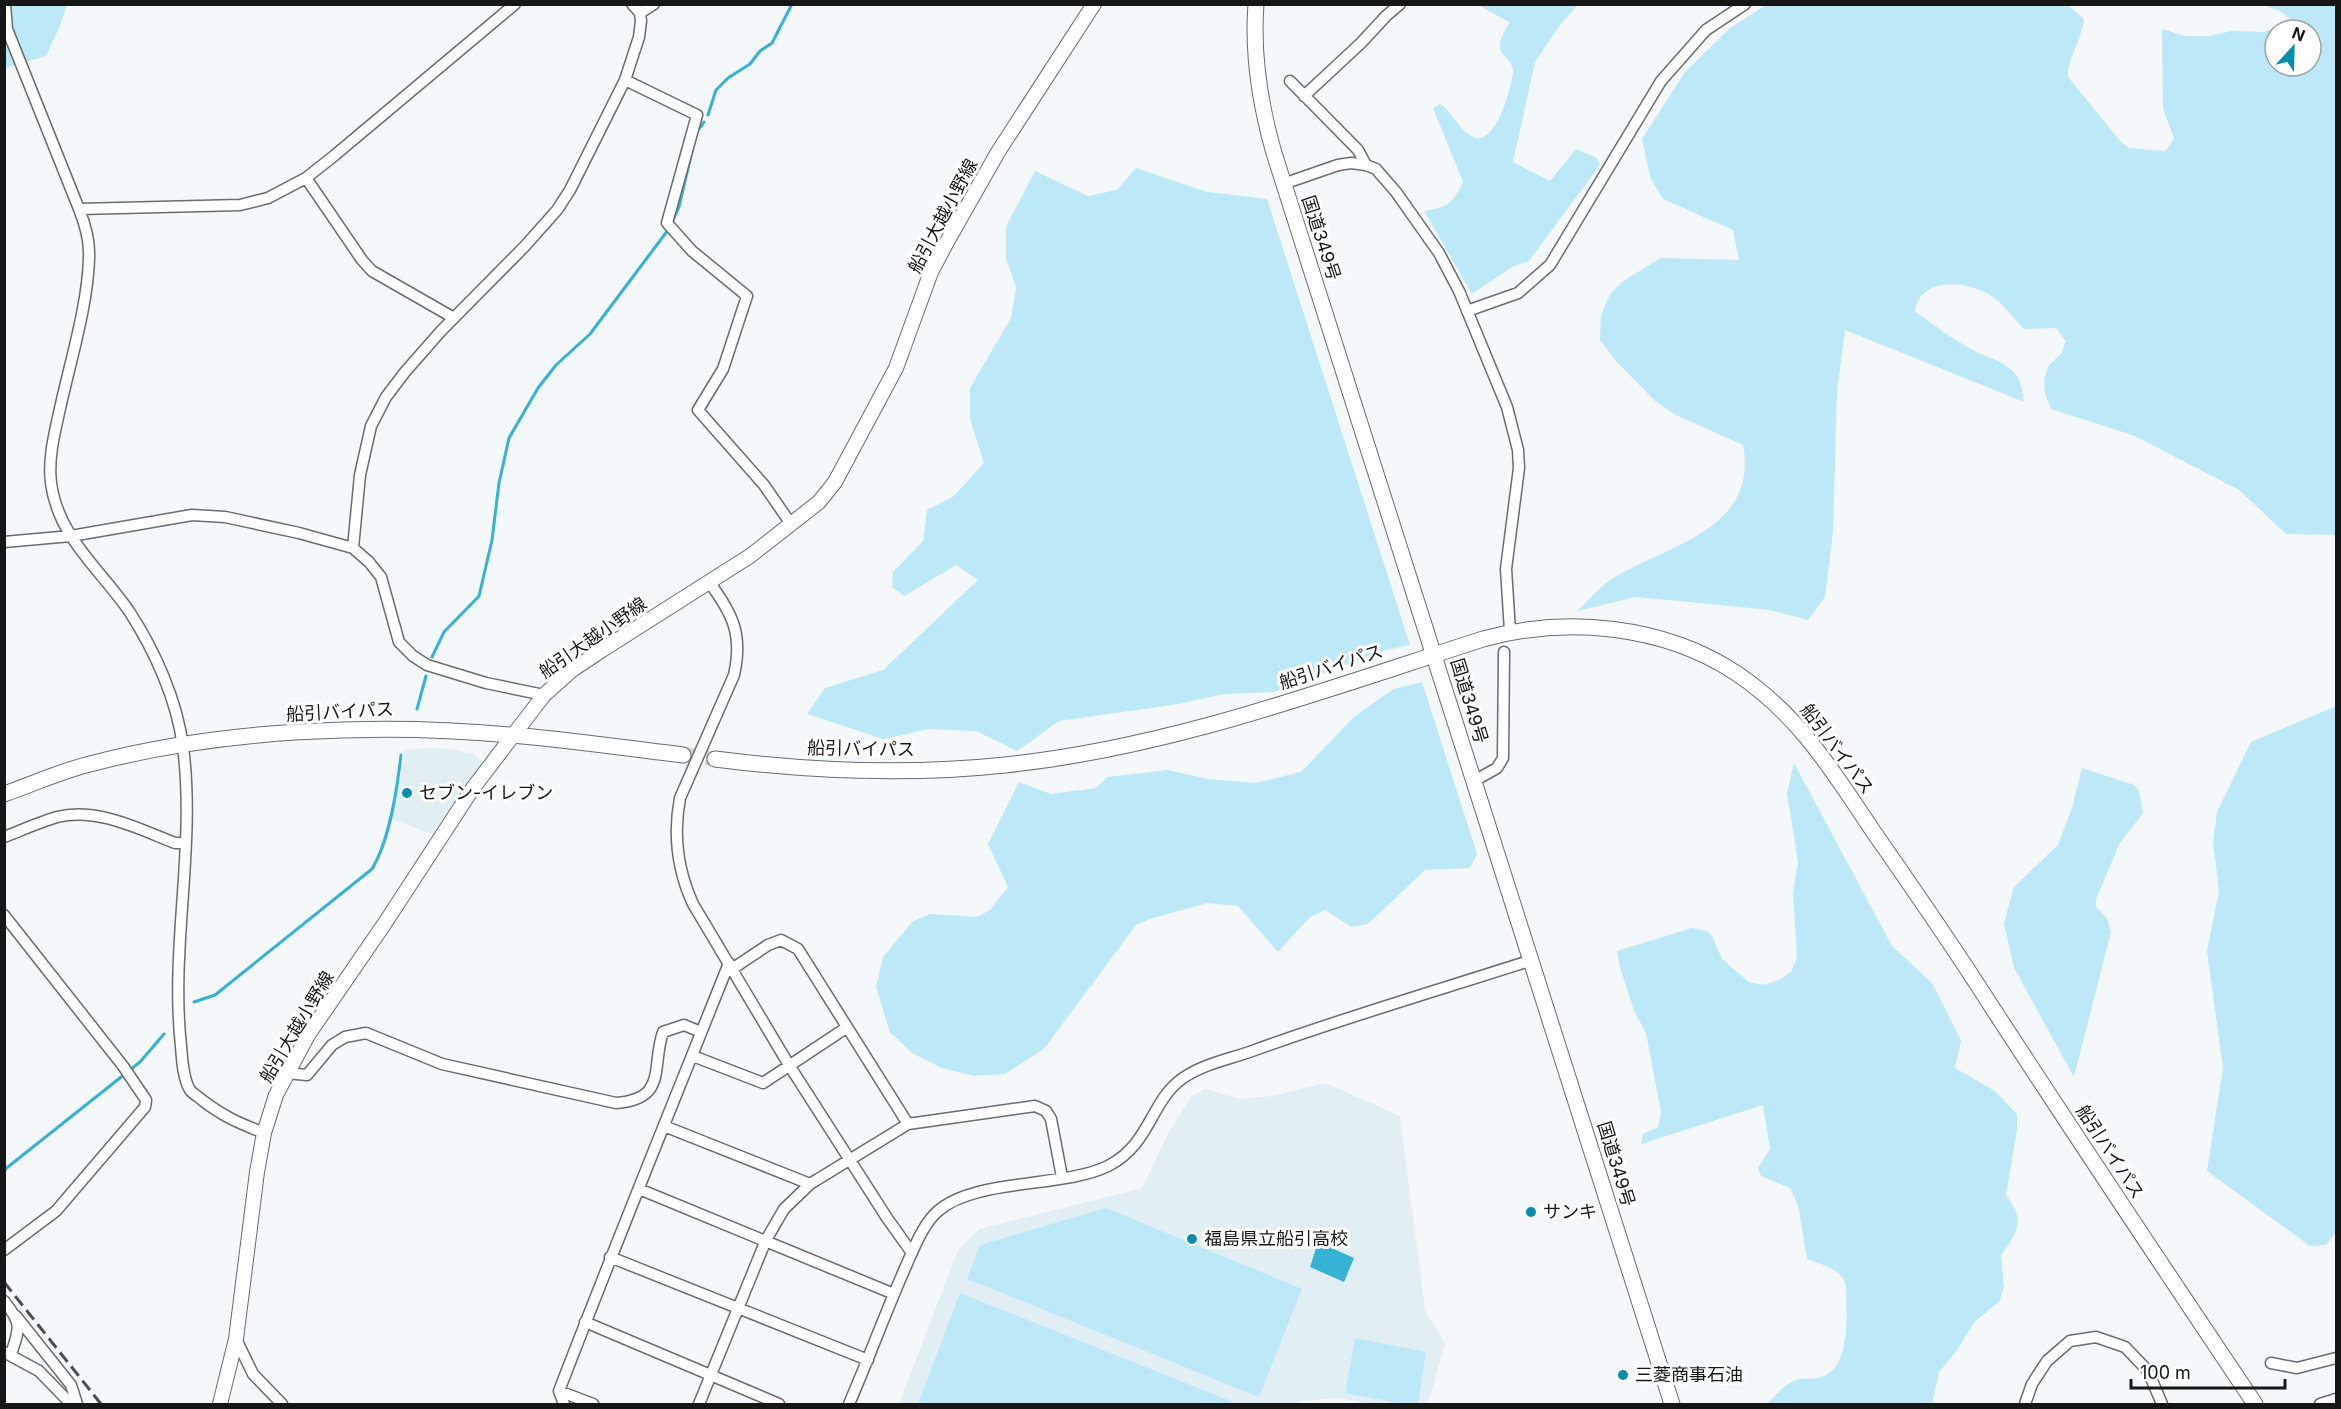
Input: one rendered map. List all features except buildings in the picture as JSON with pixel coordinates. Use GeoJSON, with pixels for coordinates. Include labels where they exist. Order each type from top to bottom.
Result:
{"type":"FeatureCollection","features":[{"type":"Feature","properties":{"kind":"highway","name":"国道349号"},"geometry":{"type":"LineString","coordinates":[[1256,4],[1255,55],[1260,97],[1283,184],[1672,1404]]}},
{"type":"Feature","properties":{"kind":"highway","name":"船引バイパス"},"geometry":{"type":"LineString","coordinates":[[715,759],[825,769],[900,770],[1005,765],[1103,749],[1186,731],[1274,706],[1510,631],[1564,626],[1620,630],[1665,640],[1702,654],[1735,673],[1766,695],[1794,721],[1819,752],[1936,921],[2255,1404]]}},
{"type":"Feature","properties":{"kind":"highway","name":"船引バイパス"},"geometry":{"type":"LineString","coordinates":[[4,794],[89,764],[183,744],[386,728],[512,735],[683,755]]}},
{"type":"Feature","properties":{"kind":"main road","name":"船引大越小野線"},"geometry":{"type":"LineString","coordinates":[[220,1404],[236,1340],[264,1132],[286,1073],[309,1035],[473,788],[544,695],[572,670],[750,556],[819,502],[835,482],[896,368],[931,272],[948,240],[998,152],[1094,4]]}},
{"type":"Feature","properties":{"kind":"street"},"geometry":{"type":"LineString","coordinates":[[5,4],[7,29],[80,209],[89,256],[88,272],[53,443],[50,480],[60,518],[90,564],[128,610],[150,647],[170,696],[183,744],[186,774],[185,843],[178,1017],[185,1074],[191,1091],[224,1117],[264,1132]]}},
{"type":"Feature","properties":{"kind":"street"},"geometry":{"type":"LineString","coordinates":[[80,209],[240,206],[268,198],[306,178],[514,4]]}},
{"type":"Feature","properties":{"kind":"street"},"geometry":{"type":"LineString","coordinates":[[353,548],[360,475],[371,426],[386,397],[405,372],[557,210],[570,190],[625,80],[639,36],[641,21],[640,13],[632,4]]}},
{"type":"Feature","properties":{"kind":"street"},"geometry":{"type":"LineString","coordinates":[[640,13],[654,4]]}},
{"type":"Feature","properties":{"kind":"street"},"geometry":{"type":"LineString","coordinates":[[1304,96],[1400,4]]}},
{"type":"Feature","properties":{"kind":"street"},"geometry":{"type":"LineString","coordinates":[[1467,311],[1518,293],[1550,265],[1661,81],[1706,30],[1745,4]]}},
{"type":"Feature","properties":{"kind":"street"},"geometry":{"type":"LineString","coordinates":[[625,80],[697,115],[667,223],[692,251],[747,296],[723,369],[698,410],[764,485],[791,524]]}},
{"type":"Feature","properties":{"kind":"street"},"geometry":{"type":"LineString","coordinates":[[1290,81],[1358,150],[1366,165]]}},
{"type":"Feature","properties":{"kind":"street"},"geometry":{"type":"LineString","coordinates":[[1283,184],[1338,165],[1351,163],[1366,165],[1376,170],[1384,178],[1439,253],[1467,311],[1507,407],[1518,450],[1519,468],[1506,569],[1510,631]]}},
{"type":"Feature","properties":{"kind":"street"},"geometry":{"type":"LineString","coordinates":[[306,178],[372,271],[454,318]]}},
{"type":"Feature","properties":{"kind":"street"},"geometry":{"type":"LineString","coordinates":[[4,542],[71,536],[192,515],[225,517],[299,533],[353,548],[381,577],[399,642],[412,656],[427,665],[486,682],[544,695]]}},
{"type":"Feature","properties":{"kind":"street"},"geometry":{"type":"LineString","coordinates":[[709,582],[728,607],[734,623],[738,641],[737,660],[734,675],[680,798],[676,842],[685,886],[693,904],[789,1065],[882,1211],[912,1253]]}},
{"type":"Feature","properties":{"kind":"street"},"geometry":{"type":"LineString","coordinates":[[1474,781],[1497,768],[1503,758],[1504,652]]}},
{"type":"Feature","properties":{"kind":"street"},"geometry":{"type":"LineString","coordinates":[[4,837],[59,817],[81,815],[109,818],[175,843],[185,843]]}},
{"type":"Feature","properties":{"kind":"street"},"geometry":{"type":"LineString","coordinates":[[4,915],[123,1066],[146,1100],[145,1107],[56,1211],[4,1250]]}},
{"type":"Feature","properties":{"kind":"street"},"geometry":{"type":"LineString","coordinates":[[564,1404],[559,1391],[585,1322],[701,1032],[730,966],[781,940],[798,949],[908,1124]]}},
{"type":"Feature","properties":{"kind":"street"},"geometry":{"type":"LineString","coordinates":[[849,1404],[912,1253],[926,1226],[938,1211],[951,1203],[992,1190],[1098,1170],[1122,1158],[1136,1145],[1157,1108],[1182,1078],[1214,1063],[1340,1020],[1532,960]]}},
{"type":"Feature","properties":{"kind":"street"},"geometry":{"type":"LineString","coordinates":[[286,1073],[307,1075],[332,1046],[345,1037],[366,1033],[442,1064],[616,1103],[632,1102],[651,1087],[658,1074],[659,1044],[663,1032],[684,1025],[701,1032]]}},
{"type":"Feature","properties":{"kind":"street"},"geometry":{"type":"LineString","coordinates":[[693,1056],[763,1083],[846,1028]]}},
{"type":"Feature","properties":{"kind":"street"},"geometry":{"type":"LineString","coordinates":[[699,1404],[766,1240],[784,1209],[810,1184],[850,1158],[908,1124],[1035,1106],[1046,1111],[1051,1119],[1062,1177]]}},
{"type":"Feature","properties":{"kind":"street"},"geometry":{"type":"LineString","coordinates":[[664,1126],[810,1184]]}},
{"type":"Feature","properties":{"kind":"street"},"geometry":{"type":"LineString","coordinates":[[639,1189],[894,1294]]}},
{"type":"Feature","properties":{"kind":"street"},"geometry":{"type":"LineString","coordinates":[[610,1257],[868,1360]]}},
{"type":"Feature","properties":{"kind":"street"},"geometry":{"type":"LineString","coordinates":[[4,1301],[71,1385],[76,1404]]}},
{"type":"Feature","properties":{"kind":"street"},"geometry":{"type":"LineString","coordinates":[[16,1316],[19,1333],[8,1353],[39,1371],[71,1404]]}},
{"type":"Feature","properties":{"kind":"street"},"geometry":{"type":"LineString","coordinates":[[585,1322],[779,1404]]}},
{"type":"Feature","properties":{"kind":"street"},"geometry":{"type":"LineString","coordinates":[[2025,1404],[2032,1384],[2047,1361],[2070,1341],[2097,1337],[2125,1347],[2148,1371],[2162,1404]]}},
{"type":"Feature","properties":{"kind":"street"},"geometry":{"type":"LineString","coordinates":[[236,1340],[253,1374],[282,1404]]}},
{"type":"Feature","properties":{"kind":"street"},"geometry":{"type":"LineString","coordinates":[[2271,1363],[2297,1368],[2337,1358]]}},
{"type":"Feature","properties":{"kind":"street"},"geometry":{"type":"LineString","coordinates":[[559,1391],[593,1404]]}},
{"type":"Feature","properties":{"kind":"street"},"geometry":{"type":"LineString","coordinates":[[2320,1404],[2337,1399]]}},
{"type":"Feature","properties":{"kind":"shaded area"},"geometry":{"type":"Polygon","coordinates":[[[1768,4],[2068,5],[2084,19],[2069,65],[2068,77],[2121,142],[2129,148],[2166,151],[2174,138],[2163,109],[2162,29],[2185,36],[2209,36],[2232,31],[2263,32],[2263,78],[2323,78],[2323,18],[2288,18],[2280,11],[2263,5],[2336,5],[2336,535],[2286,534],[2239,490],[2135,436],[2051,409],[2045,394],[2044,379],[2049,365],[2061,354],[2066,341],[2056,328],[2024,329],[1990,295],[1973,287],[1943,285],[1925,292],[1918,300],[1915,312],[1962,344],[1998,361],[2013,371],[2022,389],[2024,402],[1845,330],[1837,392],[1833,532],[1825,597],[1808,620],[1770,610],[1636,597],[1577,611],[1610,580],[1706,530],[1724,515],[1737,496],[1744,473],[1743,445],[1678,416],[1655,401],[1616,361],[1600,340],[1601,315],[1610,294],[1621,283],[1660,258],[1739,260],[1733,230],[1663,199],[1650,177],[1642,139],[1685,72],[1730,28],[1768,4]]]}},
{"type":"Feature","properties":{"kind":"shaded area"},"geometry":{"type":"Polygon","coordinates":[[[5,5],[67,5],[46,56],[5,68],[5,5]]]}},
{"type":"Feature","properties":{"kind":"shaded area"},"geometry":{"type":"Polygon","coordinates":[[[1478,5],[1578,5],[1560,25],[1535,62],[1513,162],[1550,181],[1576,149],[1597,158],[1600,165],[1529,261],[1514,266],[1472,294],[1424,211],[1449,203],[1463,182],[1433,108],[1440,104],[1468,134],[1481,138],[1488,134],[1495,125],[1506,102],[1513,68],[1501,51],[1500,44],[1509,22],[1478,5]]]}},
{"type":"Feature","properties":{"kind":"shaded area"},"geometry":{"type":"Polygon","coordinates":[[[1136,168],[1207,192],[1267,199],[1410,645],[1382,651],[1274,692],[1225,694],[1172,705],[1059,721],[1017,751],[976,731],[929,729],[883,739],[807,714],[825,688],[883,670],[978,580],[956,565],[904,596],[892,587],[893,572],[923,541],[927,510],[954,496],[984,463],[970,419],[970,388],[1011,318],[1016,287],[1006,258],[1006,227],[1035,171],[1088,196],[1117,190],[1136,168]]]}},
{"type":"Feature","properties":{"kind":"shaded area"},"geometry":{"type":"Polygon","coordinates":[[[1422,682],[1477,854],[1470,868],[1425,870],[1368,924],[1352,927],[1325,910],[1310,917],[1278,952],[1238,906],[1207,903],[1136,925],[1044,1049],[1005,1074],[973,1076],[942,1068],[912,1053],[890,1032],[876,987],[883,957],[913,921],[930,914],[977,917],[990,910],[1008,887],[988,844],[1019,782],[1051,794],[1096,788],[1107,777],[1168,770],[1207,779],[1255,783],[1301,772],[1354,717],[1393,689],[1422,682]]]}},
{"type":"Feature","properties":{"kind":"shaded area"},"geometry":{"type":"Polygon","coordinates":[[[2336,706],[2336,1232],[2326,1245],[2310,1246],[2207,1171],[2223,1068],[2207,951],[2219,891],[2213,843],[2217,812],[2251,742],[2336,706]]]}},
{"type":"Feature","properties":{"kind":"shaded area"},"geometry":{"type":"Polygon","coordinates":[[[454,749],[473,754],[484,763],[435,835],[391,819],[403,767],[404,750],[454,749]]]}},
{"type":"Feature","properties":{"kind":"shaded area"},"geometry":{"type":"Polygon","coordinates":[[[1794,763],[1892,946],[1932,983],[1961,1041],[1955,1068],[1995,1091],[2017,1114],[2017,1130],[2006,1195],[2018,1219],[2016,1232],[2001,1255],[2004,1287],[1999,1302],[1975,1321],[1955,1353],[1939,1372],[1932,1404],[1767,1404],[1790,1383],[1800,1379],[1819,1378],[1830,1372],[1838,1363],[1845,1338],[1847,1309],[1844,1279],[1830,1268],[1807,1259],[1798,1205],[1790,1188],[1761,1176],[1758,1168],[1770,1149],[1763,1105],[1641,1144],[1643,1134],[1658,1127],[1661,1112],[1646,1033],[1634,1011],[1617,951],[1692,928],[1707,931],[1712,936],[1722,959],[1749,982],[1764,985],[1779,980],[1791,972],[1797,958],[1793,893],[1798,862],[1787,794],[1794,763]]]}},
{"type":"Feature","properties":{"kind":"shaded area"},"geometry":{"type":"Polygon","coordinates":[[[2082,768],[2134,785],[2139,790],[2143,813],[2120,843],[2096,899],[2096,907],[2107,918],[2111,932],[2074,1077],[2014,968],[2004,923],[2014,887],[2058,845],[2072,808],[2082,768]]]}},
{"type":"Feature","properties":{"kind":"shaded area","name":"福島県立船引高校"},"geometry":{"type":"Polygon","coordinates":[[[1326,1083],[1400,1116],[1425,1310],[1445,1344],[1429,1400],[1425,1404],[1371,1404],[1339,1398],[1300,1401],[1295,1404],[899,1404],[958,1250],[979,1229],[1142,1188],[1171,1128],[1192,1096],[1205,1089],[1239,1099],[1272,1096],[1326,1083]]]}},
{"type":"Feature","properties":{"kind":"shaded area"},"geometry":{"type":"Polygon","coordinates":[[[1106,1208],[1302,1289],[1259,1397],[967,1279],[980,1245],[1106,1208]]]}},
{"type":"Feature","properties":{"kind":"shaded area"},"geometry":{"type":"Polygon","coordinates":[[[960,1293],[1238,1404],[918,1404],[960,1293]]]}},
{"type":"Feature","properties":{"kind":"shaded area"},"geometry":{"type":"Polygon","coordinates":[[[1355,1338],[1426,1352],[1418,1404],[1403,1404],[1345,1393],[1355,1338]]]}},
{"type":"Feature","properties":{"kind":"water"},"geometry":{"type":"Polygon","coordinates":[[[1318,1242],[1354,1258],[1344,1282],[1310,1267],[1318,1242]]]}},
{"type":"Feature","properties":{"kind":"waterway"},"geometry":{"type":"LineString","coordinates":[[708,115],[716,90],[728,78],[750,64],[760,51],[772,43],[792,4]]}},
{"type":"Feature","properties":{"kind":"waterway"},"geometry":{"type":"LineString","coordinates":[[697,132],[704,122]]}},
{"type":"Feature","properties":{"kind":"waterway"},"geometry":{"type":"LineString","coordinates":[[672,222],[679,207],[692,151]]}},
{"type":"Feature","properties":{"kind":"waterway"},"geometry":{"type":"LineString","coordinates":[[432,657],[444,632],[479,596],[492,540],[499,483],[509,438],[538,388],[556,365],[590,334],[668,230]]}},
{"type":"Feature","properties":{"kind":"waterway"},"geometry":{"type":"LineString","coordinates":[[417,709],[426,676]]}},
{"type":"Feature","properties":{"kind":"waterway"},"geometry":{"type":"LineString","coordinates":[[194,1002],[215,995],[372,869],[388,829],[401,755]]}},
{"type":"Feature","properties":{"kind":"waterway"},"geometry":{"type":"LineString","coordinates":[[4,1170],[140,1062],[164,1034]]}},
{"type":"Feature","properties":{"kind":"tunnel"},"geometry":{"type":"LineString","coordinates":[[683,755],[715,759]]}},
{"type":"Feature","properties":{"kind":"railway"},"geometry":{"type":"LineString","coordinates":[[4,1282],[101,1404]]}},
{"type":"Feature","properties":{"kind":"place","name":"セブン-イレブン"},"geometry":{"type":"Point","coordinates":[407,793]}},
{"type":"Feature","properties":{"kind":"place","name":"サンキ"},"geometry":{"type":"Point","coordinates":[1531,1212]}},
{"type":"Feature","properties":{"kind":"place","name":"福島県立船引高校"},"geometry":{"type":"Point","coordinates":[1192,1239]}},
{"type":"Feature","properties":{"kind":"place","name":"三菱商事石油"},"geometry":{"type":"Point","coordinates":[1623,1375]}}]}
